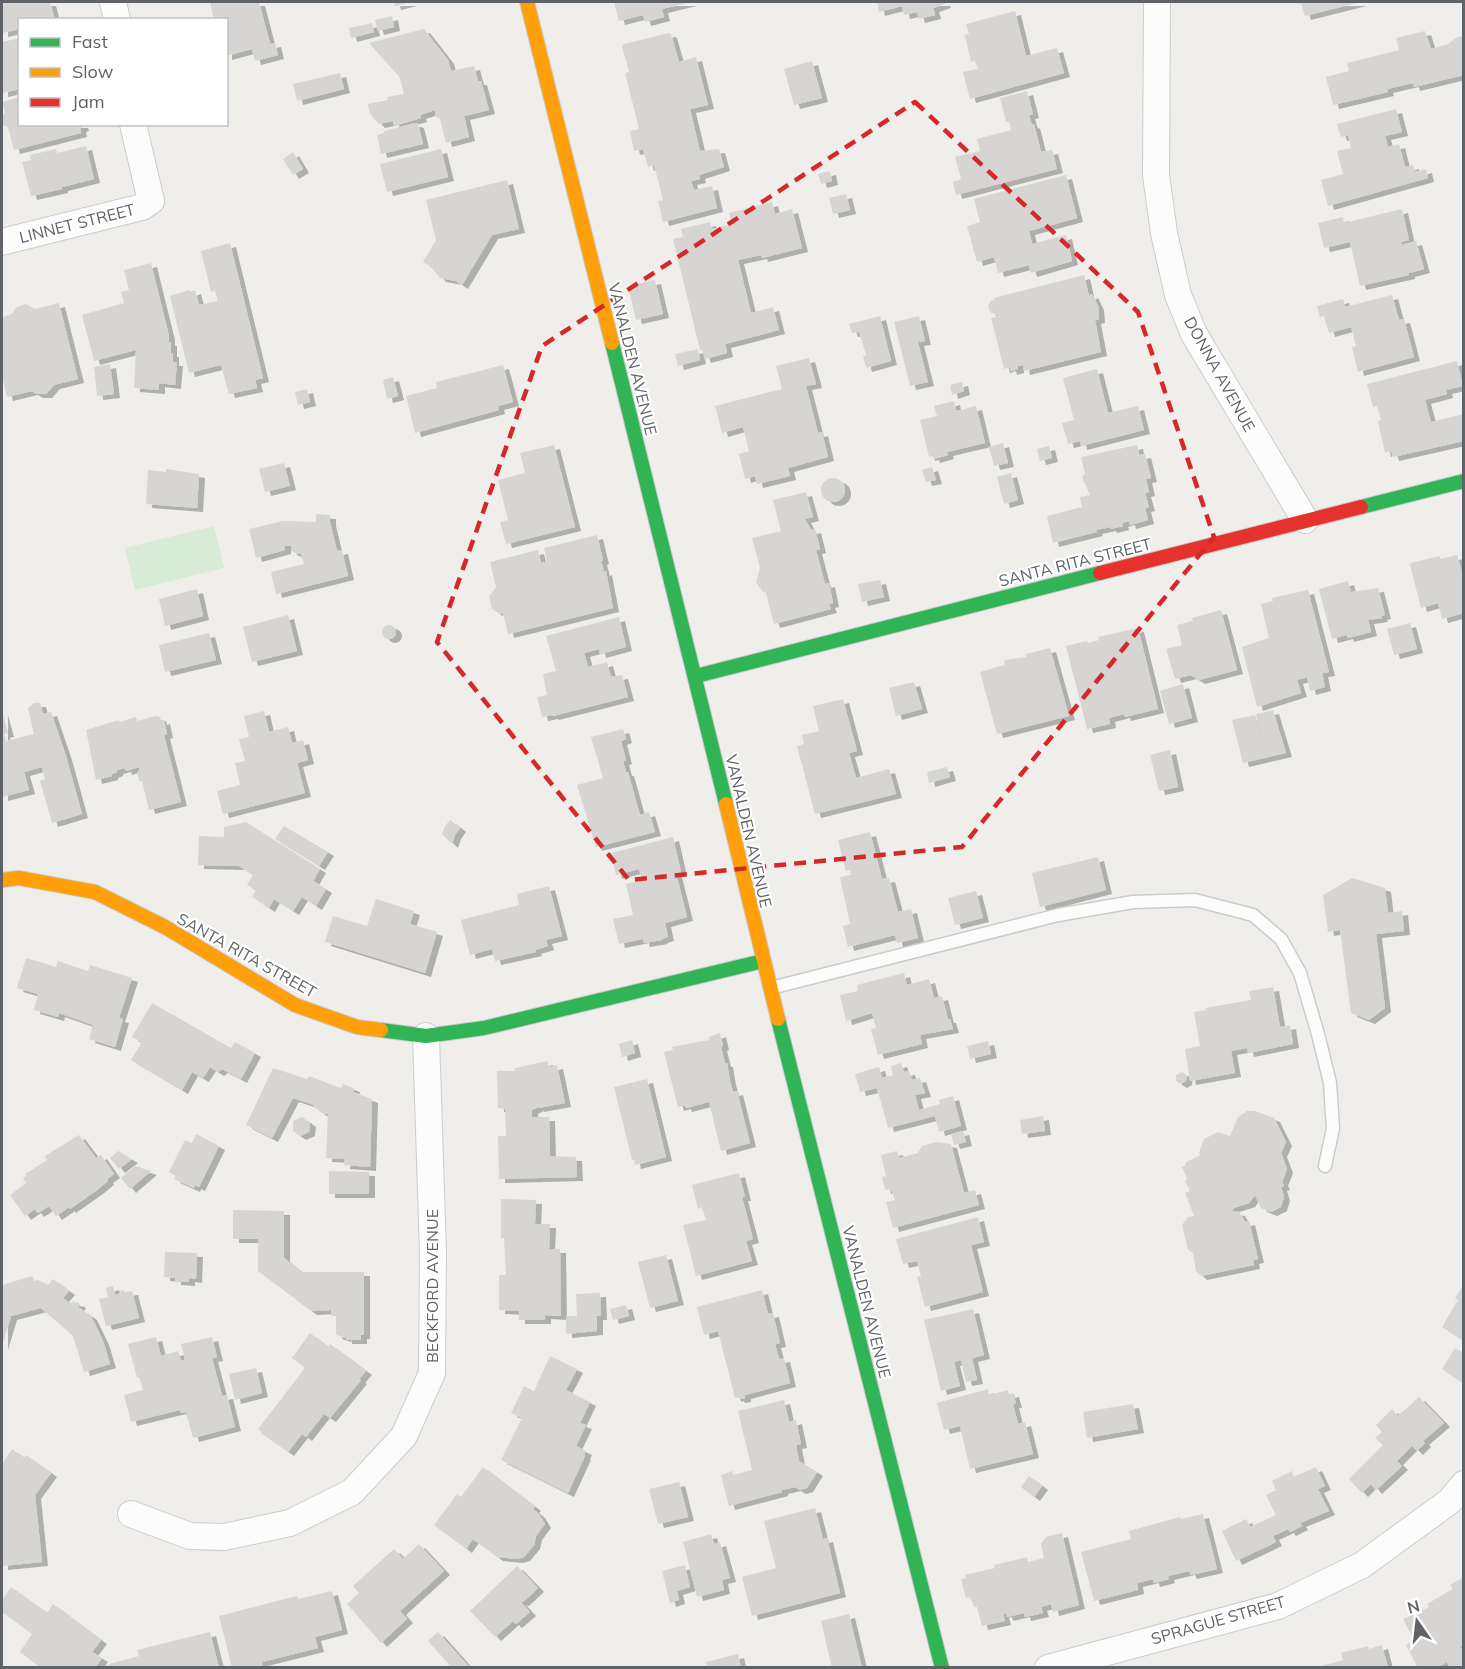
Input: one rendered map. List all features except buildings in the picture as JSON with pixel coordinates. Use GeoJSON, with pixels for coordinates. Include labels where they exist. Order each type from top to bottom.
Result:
{"type":"FeatureCollection","features":[{"type":"Feature","properties":{"kind":"main road","name":"VANALDEN AVENUE"},"geometry":{"type":"LineString","coordinates":[[527,2],[696,676],[763,962],[942,1668]]}},
{"type":"Feature","properties":{"kind":"main road","name":"SANTA RITA STREET"},"geometry":{"type":"LineString","coordinates":[[696,676],[1464,481]]}},
{"type":"Feature","properties":{"kind":"main road","name":"SANTA RITA STREET"},"geometry":{"type":"LineString","coordinates":[[2,880],[20,878],[95,892],[165,927],[295,1005],[357,1027],[426,1036],[484,1028],[763,962]]}},
{"type":"Feature","properties":{"kind":"street"},"geometry":{"type":"LineString","coordinates":[[113,2],[117,18]]}},
{"type":"Feature","properties":{"kind":"street","name":"DONNA AVENUE"},"geometry":{"type":"LineString","coordinates":[[1157,2],[1156,175],[1164,233],[1178,295],[1194,334],[1305,520]]}},
{"type":"Feature","properties":{"kind":"street","name":"LINNET STREET"},"geometry":{"type":"LineString","coordinates":[[2,242],[142,207],[151,201],[133,126]]}},
{"type":"Feature","properties":{"kind":"street","name":"BECKFORD AVENUE"},"geometry":{"type":"LineString","coordinates":[[131,1515],[190,1536],[224,1537],[290,1523],[352,1492],[405,1436],[432,1372],[433,1253],[426,1036]]}},
{"type":"Feature","properties":{"kind":"street","name":"SPRAGUE STREET"},"geometry":{"type":"LineString","coordinates":[[1048,1668],[1278,1606],[1362,1565],[1450,1501],[1464,1484]]}},
{"type":"Feature","properties":{"kind":"lane"},"geometry":{"type":"LineString","coordinates":[[770,988],[1058,915],[1133,902],[1195,900],[1253,915],[1281,939],[1291,956],[1300,974],[1318,1034],[1330,1083],[1333,1128],[1325,1166]]}},
{"type":"Feature","properties":{"kind":"highlighted area"},"geometry":{"type":"Polygon","coordinates":[[[915,102],[1138,312],[1214,537],[962,847],[629,880],[437,642],[542,346],[915,102]]]}},
{"type":"Feature","properties":{"kind":"green space"},"geometry":{"type":"Polygon","coordinates":[[[214,526],[224,568],[135,590],[125,548],[214,526]]]}},
{"type":"Feature","properties":{"kind":"traffic: fast"},"geometry":{"type":"LineString","coordinates":[[612,343],[726,804]]}},
{"type":"Feature","properties":{"kind":"traffic: fast"},"geometry":{"type":"LineString","coordinates":[[1361,507],[1464,481]]}},
{"type":"Feature","properties":{"kind":"traffic: fast"},"geometry":{"type":"LineString","coordinates":[[696,676],[1100,573]]}},
{"type":"Feature","properties":{"kind":"traffic: fast"},"geometry":{"type":"LineString","coordinates":[[381,1030],[426,1036],[484,1028],[763,961]]}},
{"type":"Feature","properties":{"kind":"traffic: fast"},"geometry":{"type":"LineString","coordinates":[[778,1019],[942,1668]]}},
{"type":"Feature","properties":{"kind":"traffic: slow"},"geometry":{"type":"LineString","coordinates":[[527,2],[612,343]]}},
{"type":"Feature","properties":{"kind":"traffic: slow"},"geometry":{"type":"LineString","coordinates":[[726,804],[778,1019]]}},
{"type":"Feature","properties":{"kind":"traffic: slow"},"geometry":{"type":"LineString","coordinates":[[2,880],[19,878],[95,892],[165,927],[295,1005],[357,1027],[381,1030]]}},
{"type":"Feature","properties":{"kind":"traffic: jam"},"geometry":{"type":"LineString","coordinates":[[1100,573],[1361,507]]}}]}
